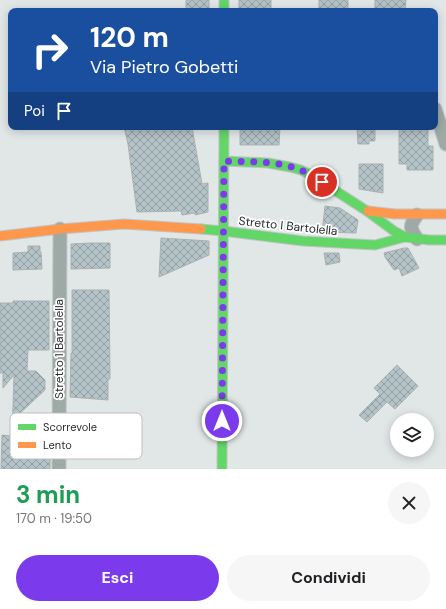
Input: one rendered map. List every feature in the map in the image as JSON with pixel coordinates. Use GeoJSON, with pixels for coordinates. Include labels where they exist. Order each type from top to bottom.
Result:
{"type":"FeatureCollection","features":[{"type":"Feature","properties":{"kind":"street"},"geometry":{"type":"LineString","coordinates":[[438,119],[446,144]]}},
{"type":"Feature","properties":{"kind":"street"},"geometry":{"type":"LineString","coordinates":[[222,469],[224,130]]}},
{"type":"Feature","properties":{"kind":"street","name":"Stretto I Bartolella"},"geometry":{"type":"LineString","coordinates":[[224,161],[279,164],[297,168],[311,175],[367,211],[394,231],[411,238],[444,242]]}},
{"type":"Feature","properties":{"kind":"street"},"geometry":{"type":"LineString","coordinates":[[367,211],[417,215],[446,214]]}},
{"type":"Feature","properties":{"kind":"street"},"geometry":{"type":"LineString","coordinates":[[411,238],[412,221],[417,215]]}},
{"type":"Feature","properties":{"kind":"street","name":"Stretto I Bartolella"},"geometry":{"type":"LineString","coordinates":[[0,236],[124,224],[223,231],[303,241],[375,245],[411,238]]}},
{"type":"Feature","properties":{"kind":"street","name":"Stretto 1 Bartolella"},"geometry":{"type":"LineString","coordinates":[[59,413],[60,229]]}},
{"type":"Feature","properties":{"kind":"street","name":"Stretto 1 Bartolella"},"geometry":{"type":"LineString","coordinates":[[59,459],[59,469]]}},
{"type":"Feature","properties":{"kind":"building"},"geometry":{"type":"Polygon","coordinates":[[[186,0],[209,0],[209,8],[186,8],[186,0]]]}},
{"type":"Feature","properties":{"kind":"building"},"geometry":{"type":"Polygon","coordinates":[[[239,0],[271,0],[271,8],[239,8],[239,0]]]}},
{"type":"Feature","properties":{"kind":"building"},"geometry":{"type":"Polygon","coordinates":[[[319,0],[348,0],[348,8],[319,8],[319,0]]]}},
{"type":"Feature","properties":{"kind":"building"},"geometry":{"type":"Polygon","coordinates":[[[375,0],[406,0],[405,8],[375,8],[375,0]]]}},
{"type":"Feature","properties":{"kind":"building"},"geometry":{"type":"Polygon","coordinates":[[[125,130],[193,130],[202,184],[208,183],[208,212],[195,215],[195,213],[182,215],[181,211],[137,212],[125,130]]]}},
{"type":"Feature","properties":{"kind":"building"},"geometry":{"type":"Polygon","coordinates":[[[240,130],[280,130],[279,145],[240,145],[240,130]]]}},
{"type":"Feature","properties":{"kind":"building"},"geometry":{"type":"Polygon","coordinates":[[[357,130],[375,130],[375,141],[369,141],[369,144],[358,144],[357,130]]]}},
{"type":"Feature","properties":{"kind":"building"},"geometry":{"type":"Polygon","coordinates":[[[399,130],[428,130],[428,146],[433,146],[433,170],[407,170],[407,164],[399,164],[399,130]]]}},
{"type":"Feature","properties":{"kind":"building"},"geometry":{"type":"Polygon","coordinates":[[[359,164],[383,164],[383,193],[359,189],[359,164]]]}},
{"type":"Feature","properties":{"kind":"building"},"geometry":{"type":"Polygon","coordinates":[[[325,206],[340,208],[358,220],[356,233],[322,232],[325,206]]]}},
{"type":"Feature","properties":{"kind":"building"},"geometry":{"type":"Polygon","coordinates":[[[161,238],[209,241],[209,255],[159,277],[161,238]]]}},
{"type":"Feature","properties":{"kind":"building"},"geometry":{"type":"Polygon","coordinates":[[[110,243],[110,268],[71,269],[71,244],[110,243]]]}},
{"type":"Feature","properties":{"kind":"building"},"geometry":{"type":"Polygon","coordinates":[[[28,246],[40,246],[42,269],[13,270],[13,253],[28,252],[28,246]]]}},
{"type":"Feature","properties":{"kind":"building"},"geometry":{"type":"Polygon","coordinates":[[[408,248],[419,268],[402,276],[399,268],[394,270],[384,253],[408,248]]]}},
{"type":"Feature","properties":{"kind":"building"},"geometry":{"type":"Polygon","coordinates":[[[324,253],[339,253],[340,262],[326,265],[324,253]]]}},
{"type":"Feature","properties":{"kind":"building"},"geometry":{"type":"Polygon","coordinates":[[[72,290],[109,290],[110,379],[108,379],[108,400],[70,397],[72,290]]]}},
{"type":"Feature","properties":{"kind":"building"},"geometry":{"type":"Polygon","coordinates":[[[13,301],[49,301],[49,350],[28,350],[27,371],[36,371],[45,380],[45,390],[20,413],[13,413],[14,375],[3,388],[3,373],[0,373],[0,303],[13,303],[13,301]]]}},
{"type":"Feature","properties":{"kind":"building"},"geometry":{"type":"Polygon","coordinates":[[[397,365],[418,386],[395,409],[387,402],[367,422],[359,415],[380,394],[374,388],[397,365]]]}},
{"type":"Feature","properties":{"kind":"building"},"geometry":{"type":"Polygon","coordinates":[[[2,435],[10,436],[10,459],[50,459],[50,469],[1,469],[2,435]]]}},
{"type":"Feature","properties":{"kind":"traffic: fast"},"geometry":{"type":"LineString","coordinates":[[224,0],[224,8]]}},
{"type":"Feature","properties":{"kind":"traffic: fast"},"geometry":{"type":"LineString","coordinates":[[222,469],[224,130]]}},
{"type":"Feature","properties":{"kind":"traffic: fast"},"geometry":{"type":"LineString","coordinates":[[224,161],[268,163],[301,170],[367,211],[394,231],[405,237],[429,240],[446,240]]}},
{"type":"Feature","properties":{"kind":"traffic: fast"},"geometry":{"type":"LineString","coordinates":[[201,229],[303,241],[375,245],[405,237]]}},
{"type":"Feature","properties":{"kind":"traffic: slow"},"geometry":{"type":"LineString","coordinates":[[368,211],[395,214],[446,214]]}},
{"type":"Feature","properties":{"kind":"traffic: slow"},"geometry":{"type":"LineString","coordinates":[[0,236],[124,224],[201,229]]}},
{"type":"Feature","properties":{"kind":"route"},"geometry":{"type":"LineString","coordinates":[[222,421],[224,161],[291,166],[302,170],[322,182]]}}]}
